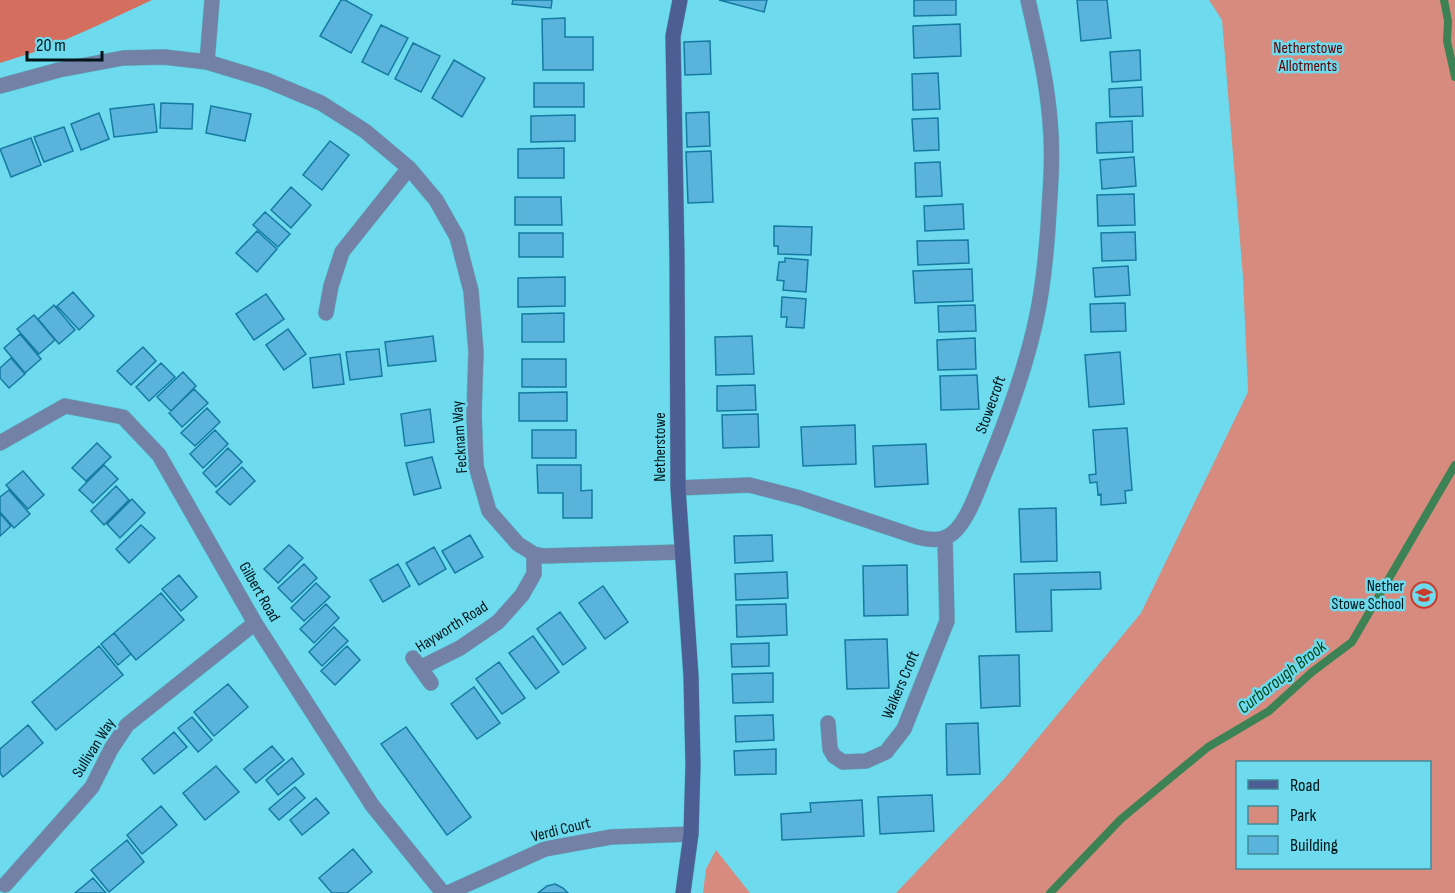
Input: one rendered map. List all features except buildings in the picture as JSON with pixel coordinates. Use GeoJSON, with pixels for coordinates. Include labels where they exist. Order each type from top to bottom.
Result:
{"type":"FeatureCollection","features":[{"type":"Feature","properties":{"kind":"street"},"geometry":{"type":"LineString","coordinates":[[207,62],[212,0]]}},
{"type":"Feature","properties":{"kind":"street","name":"Netherstowe"},"geometry":{"type":"LineString","coordinates":[[680,0],[673,36],[678,488],[691,687],[693,765],[691,834],[683,893]]}},
{"type":"Feature","properties":{"kind":"street","name":"Stowecroft"},"geometry":{"type":"LineString","coordinates":[[945,538],[956,531],[967,513],[990,460],[1018,386],[1037,319],[1047,241],[1051,178],[1050,122],[1045,80],[1028,0]]}},
{"type":"Feature","properties":{"kind":"street","name":"Fecknam Way"},"geometry":{"type":"LineString","coordinates":[[0,86],[59,70],[123,58],[164,57],[207,62],[266,80],[321,104],[365,131],[409,168],[436,200],[457,237],[471,291],[476,352],[474,414],[476,466],[489,511],[518,544],[534,554]]}},
{"type":"Feature","properties":{"kind":"street"},"geometry":{"type":"LineString","coordinates":[[326,313],[331,286],[342,252],[409,168]]}},
{"type":"Feature","properties":{"kind":"street","name":"Gilbert Road"},"geometry":{"type":"LineString","coordinates":[[0,443],[65,406],[123,417],[159,455],[255,623],[372,805],[443,893]]}},
{"type":"Feature","properties":{"kind":"street"},"geometry":{"type":"LineString","coordinates":[[678,488],[749,485],[800,498],[917,537],[930,540],[945,538]]}},
{"type":"Feature","properties":{"kind":"street","name":"Walkers Croft"},"geometry":{"type":"LineString","coordinates":[[828,723],[830,749],[834,756],[843,762],[866,761],[886,752],[904,729],[947,621],[945,538]]}},
{"type":"Feature","properties":{"kind":"street"},"geometry":{"type":"LineString","coordinates":[[534,554],[543,556],[681,552]]}},
{"type":"Feature","properties":{"kind":"street","name":"Hayworth Road"},"geometry":{"type":"LineString","coordinates":[[431,683],[417,663],[460,648],[498,622],[522,595],[534,574],[534,554]]}},
{"type":"Feature","properties":{"kind":"street","name":"Sullivan Way"},"geometry":{"type":"LineString","coordinates":[[5,885],[92,787],[111,749],[127,725],[255,623]]}},
{"type":"Feature","properties":{"kind":"street","name":"Verdi Court"},"geometry":{"type":"LineString","coordinates":[[448,893],[545,849],[611,837],[691,834]]}},
{"type":"Feature","properties":{"kind":"green space","name":"Netherstowe Allotments"},"geometry":{"type":"Polygon","coordinates":[[[1209,0],[1455,0],[1455,893],[896,893],[1005,778],[1141,613],[1248,392],[1243,277],[1222,20],[1209,0]]]}},
{"type":"Feature","properties":{"kind":"green space"},"geometry":{"type":"Polygon","coordinates":[[[716,850],[750,893],[703,893],[706,869],[716,850]]]}},
{"type":"Feature","properties":{"kind":"shaded area"},"geometry":{"type":"Polygon","coordinates":[[[0,0],[152,0],[44,49],[0,63],[0,0]]]}},
{"type":"Feature","properties":{"kind":"waterway","name":"Curborough Brook"},"geometry":{"type":"LineString","coordinates":[[1444,0],[1448,21],[1447,41],[1455,77]]}},
{"type":"Feature","properties":{"kind":"waterway","name":"Curborough Brook"},"geometry":{"type":"LineString","coordinates":[[1050,893],[1121,819],[1208,747],[1269,711],[1312,672],[1352,642],[1455,465]]}},
{"type":"Feature","properties":{"kind":"place","name":"Nether Stowe School"},"geometry":{"type":"Point","coordinates":[1424,595]}}]}
